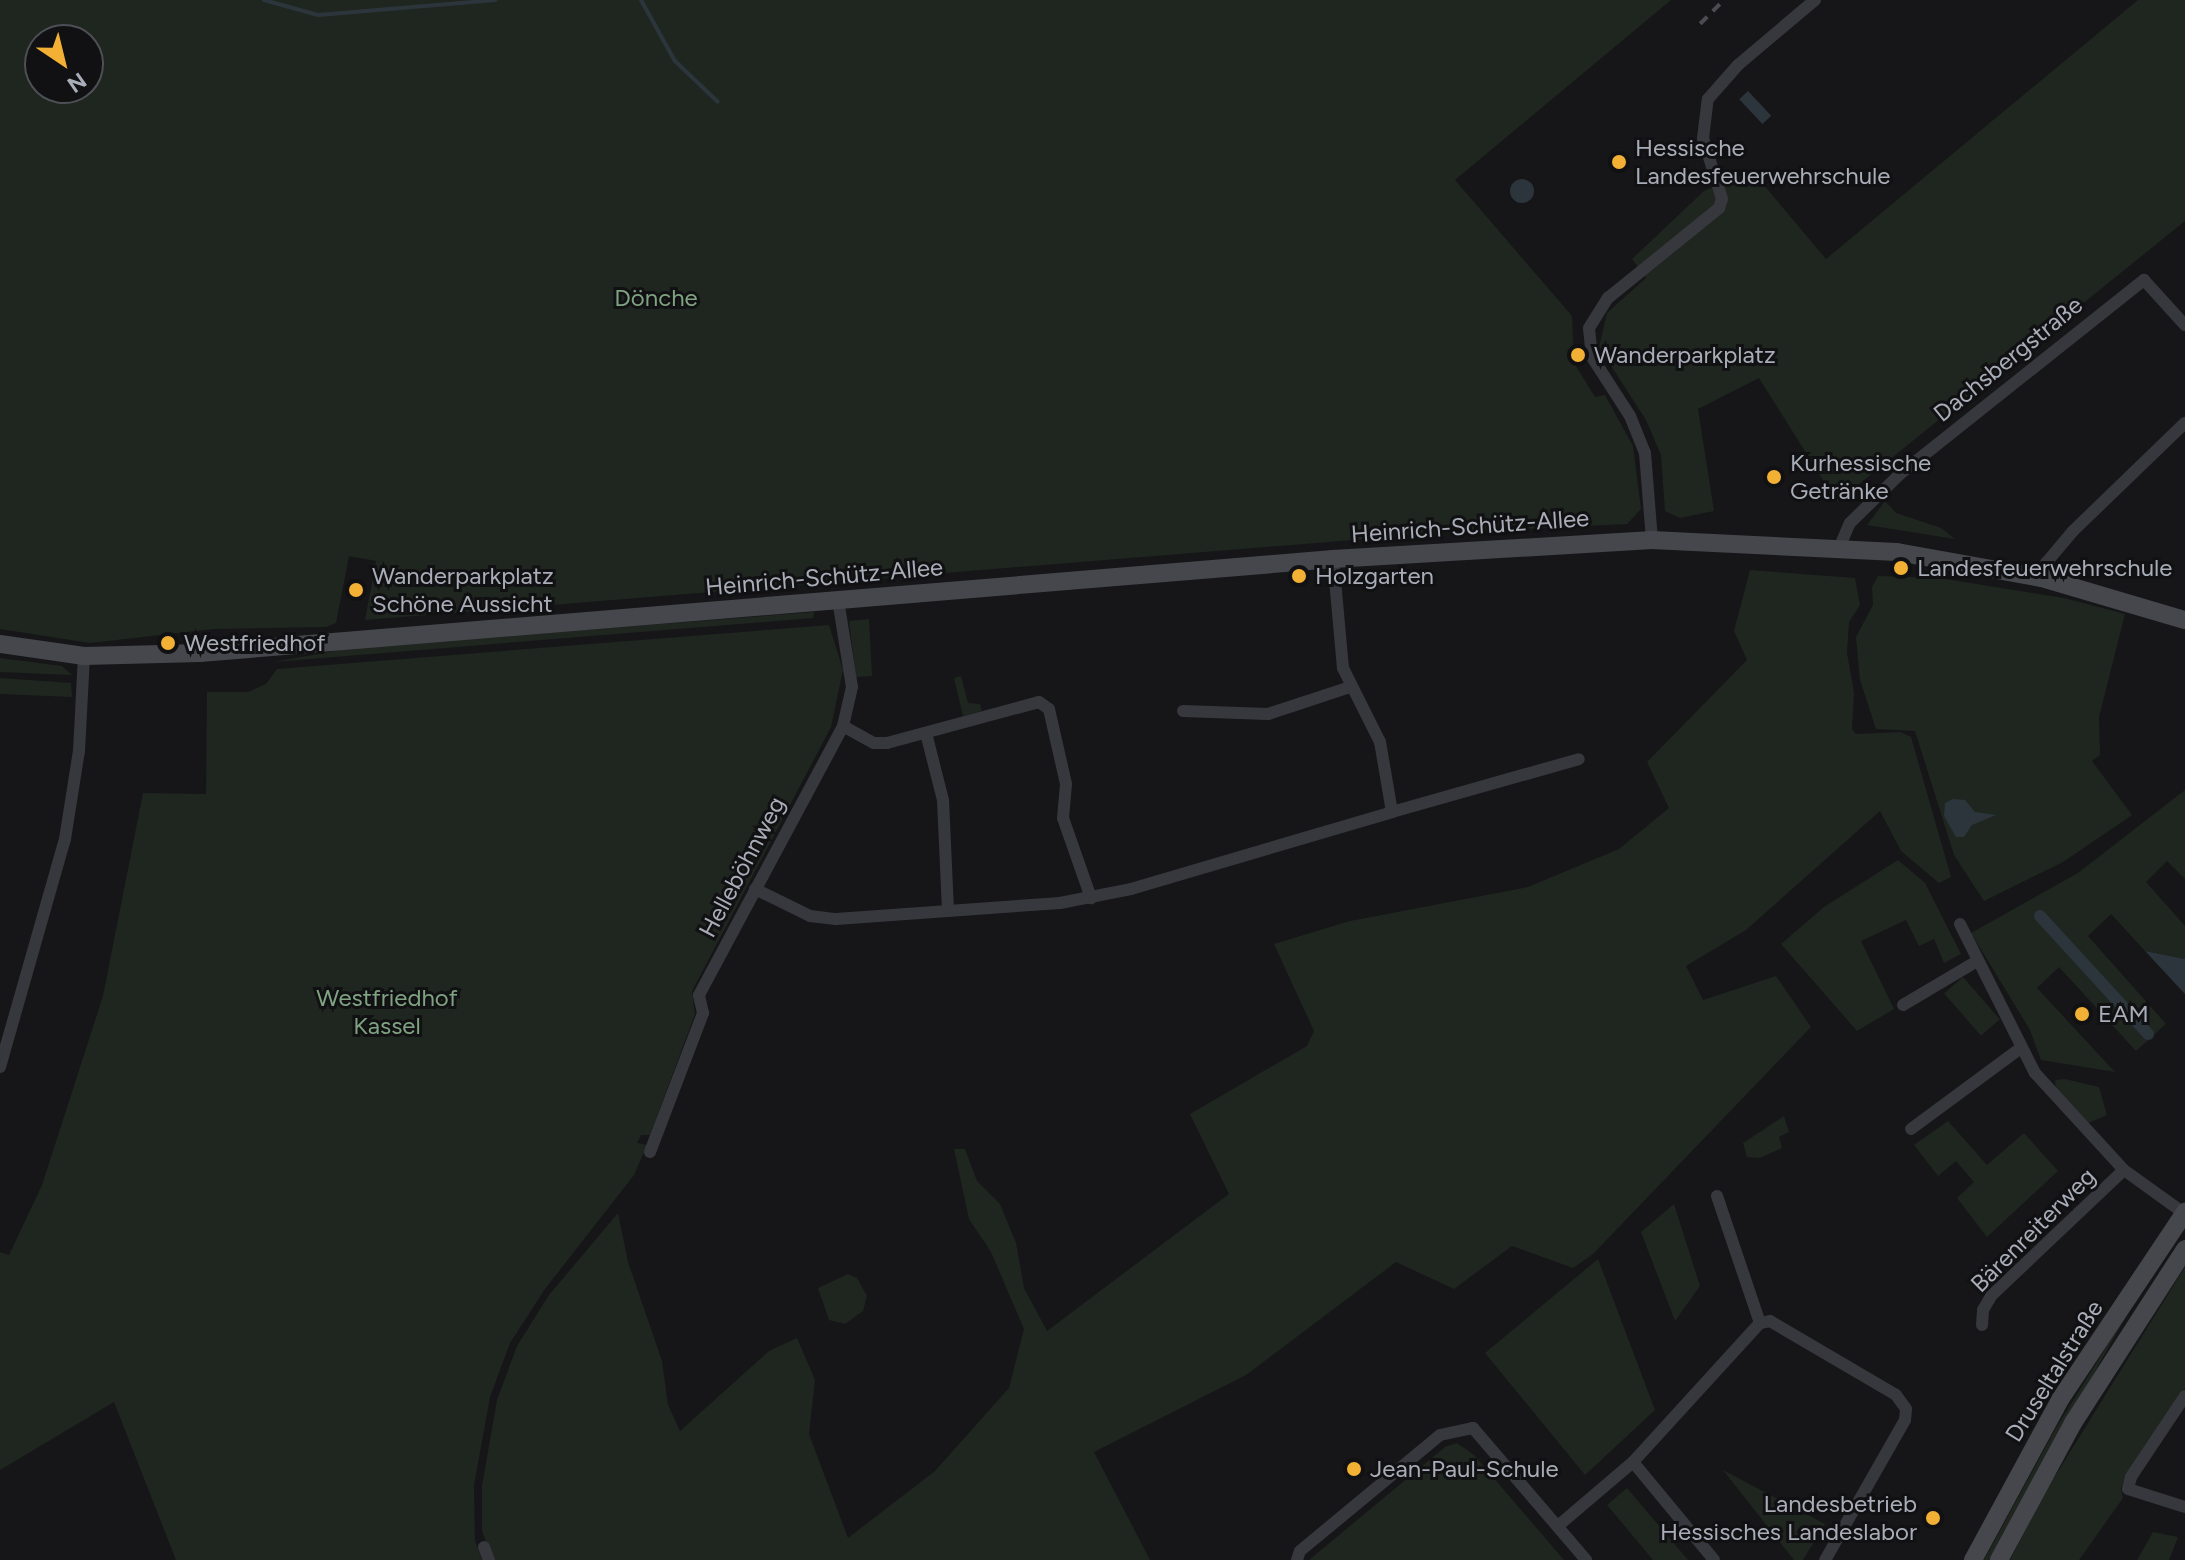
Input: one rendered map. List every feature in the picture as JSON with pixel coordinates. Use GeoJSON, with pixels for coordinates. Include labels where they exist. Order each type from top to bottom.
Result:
{"type":"FeatureCollection","features":[{"type":"Feature","properties":{"kind":"main road","name":"Heinrich-Schütz-Allee"},"geometry":{"type":"LineString","coordinates":[[0,644],[84,656],[266,648],[1333,559],[1652,540],[1840,546],[2042,578],[2185,620]]}},
{"type":"Feature","properties":{"kind":"main road","name":"Druseltalstraße"},"geometry":{"type":"LineString","coordinates":[[1973,1560],[2061,1398],[2185,1213]]}},
{"type":"Feature","properties":{"kind":"main road","name":"Druseltalstraße"},"geometry":{"type":"LineString","coordinates":[[1999,1560],[2073,1423],[2185,1249]]}},
{"type":"Feature","properties":{"kind":"street"},"geometry":{"type":"LineString","coordinates":[[1652,540],[1645,453],[1630,416],[1592,357],[1589,328],[1608,298],[1719,208],[1722,199],[1703,138],[1708,99],[1738,65],[1815,0]]}},
{"type":"Feature","properties":{"kind":"street","name":"Dachsbergstraße"},"geometry":{"type":"LineString","coordinates":[[1840,546],[1850,523],[1900,474],[2144,280],[2185,325]]}},
{"type":"Feature","properties":{"kind":"street"},"geometry":{"type":"LineString","coordinates":[[2042,578],[2046,563],[2073,531],[2185,423]]}},
{"type":"Feature","properties":{"kind":"street"},"geometry":{"type":"LineString","coordinates":[[1333,559],[1350,687],[1380,742],[1392,812]]}},
{"type":"Feature","properties":{"kind":"street","name":"Helleböhnweg"},"geometry":{"type":"LineString","coordinates":[[650,1152],[703,1013],[699,995],[843,726],[852,687],[838,600]]}},
{"type":"Feature","properties":{"kind":"street"},"geometry":{"type":"LineString","coordinates":[[0,1067],[65,839],[79,751],[84,656]]}},
{"type":"Feature","properties":{"kind":"street"},"geometry":{"type":"LineString","coordinates":[[1183,711],[1268,714],[1350,687]]}},
{"type":"Feature","properties":{"kind":"street"},"geometry":{"type":"LineString","coordinates":[[843,726],[874,743],[926,733],[1039,702],[1049,709],[1066,784],[1063,818],[1091,898]]}},
{"type":"Feature","properties":{"kind":"street"},"geometry":{"type":"LineString","coordinates":[[926,733],[943,800],[948,911]]}},
{"type":"Feature","properties":{"kind":"street"},"geometry":{"type":"LineString","coordinates":[[755,889],[810,916],[948,911],[1091,898],[1579,759]]}},
{"type":"Feature","properties":{"kind":"street"},"geometry":{"type":"LineString","coordinates":[[1562,764],[1566,778]]}},
{"type":"Feature","properties":{"kind":"street"},"geometry":{"type":"LineString","coordinates":[[1960,924],[2035,1073],[2124,1170],[2185,1213]]}},
{"type":"Feature","properties":{"kind":"street"},"geometry":{"type":"LineString","coordinates":[[1903,1005],[1977,961]]}},
{"type":"Feature","properties":{"kind":"street"},"geometry":{"type":"LineString","coordinates":[[1911,1129],[2021,1048]]}},
{"type":"Feature","properties":{"kind":"street","name":"Bärenreiterweg"},"geometry":{"type":"LineString","coordinates":[[1982,1325],[1983,1310],[1991,1296],[2124,1170]]}},
{"type":"Feature","properties":{"kind":"street"},"geometry":{"type":"LineString","coordinates":[[1717,1196],[1760,1323]]}},
{"type":"Feature","properties":{"kind":"street"},"geometry":{"type":"LineString","coordinates":[[1559,1525],[1633,1462],[1760,1323],[1770,1321],[1896,1395],[1906,1409],[1905,1420],[1825,1560]]}},
{"type":"Feature","properties":{"kind":"street"},"geometry":{"type":"LineString","coordinates":[[2185,1396],[2131,1477],[2128,1489],[2185,1507]]}},
{"type":"Feature","properties":{"kind":"street"},"geometry":{"type":"LineString","coordinates":[[1297,1560],[1300,1551],[1440,1435],[1473,1428],[1586,1560]]}},
{"type":"Feature","properties":{"kind":"street"},"geometry":{"type":"LineString","coordinates":[[1633,1462],[1714,1560]]}},
{"type":"Feature","properties":{"kind":"green space","name":"Dönche"},"geometry":{"type":"Polygon","coordinates":[[[0,0],[1671,0],[1455,180],[1572,316],[1574,363],[1595,397],[1605,395],[1633,446],[1641,509],[1627,524],[1439,533],[365,620],[376,561],[349,556],[336,623],[326,627],[214,629],[90,643],[0,629],[0,0]]]}},
{"type":"Feature","properties":{"kind":"green space"},"geometry":{"type":"Polygon","coordinates":[[[2138,0],[2185,0],[2185,221],[1837,502],[1759,378],[1698,409],[1714,511],[1680,518],[1665,511],[1661,455],[1646,420],[1599,347],[1607,313],[1646,278],[1632,259],[1704,191],[1752,171],[1826,259],[2138,0]]]}},
{"type":"Feature","properties":{"kind":"green space"},"geometry":{"type":"Polygon","coordinates":[[[1885,501],[1896,513],[1941,528],[1955,539],[1867,525],[1885,501]]]}},
{"type":"Feature","properties":{"kind":"green space"},"geometry":{"type":"Polygon","coordinates":[[[1750,570],[1855,578],[1860,605],[1849,622],[1847,653],[1854,693],[1852,729],[1856,734],[1900,732],[1911,737],[1951,877],[1939,883],[1901,851],[1880,811],[1746,930],[1686,966],[1703,1000],[1776,976],[1811,1027],[1593,1254],[1573,1268],[1512,1246],[1454,1289],[1396,1262],[1246,1375],[1094,1452],[1150,1560],[493,1560],[482,1531],[482,1486],[497,1400],[517,1346],[549,1295],[618,1213],[628,1262],[662,1361],[668,1405],[680,1431],[769,1351],[797,1338],[815,1380],[809,1434],[848,1538],[935,1471],[1009,1388],[1024,1329],[991,1252],[969,1219],[954,1149],[965,1149],[977,1181],[1000,1204],[1016,1243],[1024,1288],[1047,1331],[1229,1194],[1190,1114],[1307,1046],[1314,1031],[1274,944],[1350,921],[1528,887],[1619,849],[1669,808],[1647,762],[1747,660],[1734,631],[1750,570]]]}},
{"type":"Feature","properties":{"kind":"green space"},"geometry":{"type":"Polygon","coordinates":[[[1878,576],[1939,578],[2064,598],[2125,614],[2099,717],[2100,755],[2092,761],[2132,815],[2063,862],[1984,901],[1954,855],[1915,731],[1876,729],[1860,680],[1856,637],[1873,605],[1872,587],[1878,576]]]}},
{"type":"Feature","properties":{"kind":"green space"},"geometry":{"type":"Polygon","coordinates":[[[814,612],[813,618],[273,662],[352,648],[814,612]]]}},
{"type":"Feature","properties":{"kind":"green space"},"geometry":{"type":"Polygon","coordinates":[[[869,619],[872,676],[856,677],[849,621],[869,619]]]}},
{"type":"Feature","properties":{"kind":"green space","name":"Westfriedhof Kassel"},"geometry":{"type":"Polygon","coordinates":[[[829,625],[843,670],[831,727],[692,991],[695,1014],[650,1135],[641,1135],[637,1143],[647,1145],[634,1175],[545,1289],[510,1343],[490,1397],[474,1485],[475,1541],[482,1560],[176,1560],[114,1402],[0,1470],[0,1252],[9,1255],[42,1185],[103,996],[143,793],[206,794],[207,692],[248,692],[266,684],[277,669],[829,625]]]}},
{"type":"Feature","properties":{"kind":"green space"},"geometry":{"type":"Polygon","coordinates":[[[0,658],[62,666],[72,675],[0,672],[0,658]]]}},
{"type":"Feature","properties":{"kind":"green space"},"geometry":{"type":"Polygon","coordinates":[[[961,676],[968,703],[980,704],[982,711],[963,716],[954,678],[961,676]]]}},
{"type":"Feature","properties":{"kind":"green space"},"geometry":{"type":"Polygon","coordinates":[[[0,678],[71,683],[72,697],[0,694],[0,678]]]}},
{"type":"Feature","properties":{"kind":"green space"},"geometry":{"type":"Polygon","coordinates":[[[2185,790],[2185,879],[2167,861],[2146,882],[2185,926],[2185,959],[2145,951],[2111,914],[2088,936],[2166,1024],[2136,1051],[2059,967],[2037,988],[2115,1072],[2041,1060],[2030,1030],[1971,933],[2078,873],[2185,790]]]}},
{"type":"Feature","properties":{"kind":"green space"},"geometry":{"type":"Polygon","coordinates":[[[1898,860],[1925,883],[1961,954],[1944,963],[1934,939],[1919,946],[1906,920],[1861,941],[1894,1009],[1857,1031],[1781,944],[1824,907],[1898,860]]]}},
{"type":"Feature","properties":{"kind":"green space"},"geometry":{"type":"Polygon","coordinates":[[[1963,977],[2000,1019],[1981,1036],[1944,993],[1963,977]]]}},
{"type":"Feature","properties":{"kind":"green space"},"geometry":{"type":"Polygon","coordinates":[[[2065,1079],[2099,1087],[2107,1115],[2086,1124],[2056,1090],[2055,1080],[2065,1079]]]}},
{"type":"Feature","properties":{"kind":"green space"},"geometry":{"type":"Polygon","coordinates":[[[1784,1116],[1789,1132],[1779,1137],[1782,1148],[1760,1158],[1747,1157],[1743,1143],[1784,1116]]]}},
{"type":"Feature","properties":{"kind":"green space"},"geometry":{"type":"Polygon","coordinates":[[[1948,1121],[1987,1165],[2024,1133],[2058,1171],[1987,1237],[1957,1198],[1974,1182],[1956,1161],[1938,1176],[1914,1145],[1948,1121]]]}},
{"type":"Feature","properties":{"kind":"green space"},"geometry":{"type":"Polygon","coordinates":[[[1674,1204],[1700,1286],[1675,1321],[1641,1232],[1674,1204]]]}},
{"type":"Feature","properties":{"kind":"green space"},"geometry":{"type":"Polygon","coordinates":[[[1598,1259],[1655,1410],[1585,1475],[1485,1353],[1598,1259]]]}},
{"type":"Feature","properties":{"kind":"green space"},"geometry":{"type":"Polygon","coordinates":[[[2185,1267],[2185,1388],[2132,1466],[2121,1488],[2123,1498],[2079,1560],[2010,1560],[2047,1489],[2185,1267]]]}},
{"type":"Feature","properties":{"kind":"green space"},"geometry":{"type":"Polygon","coordinates":[[[848,1274],[857,1278],[867,1296],[863,1311],[845,1324],[829,1320],[818,1288],[848,1274]]]}},
{"type":"Feature","properties":{"kind":"green space"},"geometry":{"type":"Polygon","coordinates":[[[2131,1307],[1990,1560],[1984,1560],[2056,1428],[2131,1307]]]}},
{"type":"Feature","properties":{"kind":"green space"},"geometry":{"type":"Polygon","coordinates":[[[1457,1443],[1474,1455],[1564,1560],[1309,1560],[1445,1447],[1457,1443]]]}},
{"type":"Feature","properties":{"kind":"green space"},"geometry":{"type":"Polygon","coordinates":[[[1723,1470],[1825,1524],[1803,1560],[1794,1560],[1723,1470]]]}},
{"type":"Feature","properties":{"kind":"green space"},"geometry":{"type":"Polygon","coordinates":[[[1627,1488],[1688,1560],[1653,1560],[1607,1505],[1627,1488]]]}},
{"type":"Feature","properties":{"kind":"green space"},"geometry":{"type":"Polygon","coordinates":[[[2153,1532],[2178,1537],[2169,1560],[2137,1560],[2153,1532]]]}},
{"type":"Feature","properties":{"kind":"shaded area"},"geometry":{"type":"Polygon","coordinates":[[[1748,91],[1771,116],[1762,124],[1739,99],[1748,91]]]}},
{"type":"Feature","properties":{"kind":"shaded area"},"geometry":{"type":"Polygon","coordinates":[[[1522,179],[1531,182],[1534,191],[1531,200],[1522,203],[1513,200],[1510,191],[1513,182],[1522,179]]]}},
{"type":"Feature","properties":{"kind":"shaded area"},"geometry":{"type":"Polygon","coordinates":[[[1953,799],[1965,800],[1975,812],[1996,815],[1972,825],[1964,837],[1956,837],[1944,816],[1945,803],[1953,799]]]}},
{"type":"Feature","properties":{"kind":"shaded area"},"geometry":{"type":"Polygon","coordinates":[[[2145,951],[2185,959],[2185,994],[2145,951]]]}},
{"type":"Feature","properties":{"kind":"waterway"},"geometry":{"type":"LineString","coordinates":[[264,0],[318,15],[495,0]]}},
{"type":"Feature","properties":{"kind":"waterway"},"geometry":{"type":"LineString","coordinates":[[641,0],[675,61],[718,102]]}},
{"type":"Feature","properties":{"kind":"waterway"},"geometry":{"type":"LineString","coordinates":[[2040,916],[2148,1034]]}},
{"type":"Feature","properties":{"kind":"railway"},"geometry":{"type":"LineString","coordinates":[[1700,24],[1724,0]]}},
{"type":"Feature","properties":{"kind":"place","name":"Hessische Landesfeuerwehrschule"},"geometry":{"type":"Point","coordinates":[1619,162]}},
{"type":"Feature","properties":{"kind":"place","name":"Wanderparkplatz"},"geometry":{"type":"Point","coordinates":[1578,355]}},
{"type":"Feature","properties":{"kind":"place","name":"Kurhessische Getränke"},"geometry":{"type":"Point","coordinates":[1774,477]}},
{"type":"Feature","properties":{"kind":"place","name":"Landesfeuerwehrschule"},"geometry":{"type":"Point","coordinates":[1901,568]}},
{"type":"Feature","properties":{"kind":"place","name":"Holzgarten"},"geometry":{"type":"Point","coordinates":[1299,576]}},
{"type":"Feature","properties":{"kind":"place","name":"Wanderparkplatz Schöne Aussicht"},"geometry":{"type":"Point","coordinates":[356,590]}},
{"type":"Feature","properties":{"kind":"place","name":"Westfriedhof"},"geometry":{"type":"Point","coordinates":[168,643]}},
{"type":"Feature","properties":{"kind":"place","name":"EAM"},"geometry":{"type":"Point","coordinates":[2082,1014]}},
{"type":"Feature","properties":{"kind":"place","name":"Jean-Paul-Schule"},"geometry":{"type":"Point","coordinates":[1354,1469]}},
{"type":"Feature","properties":{"kind":"place","name":"Landesbetrieb Hessisches Landeslabor"},"geometry":{"type":"Point","coordinates":[1933,1518]}}]}
